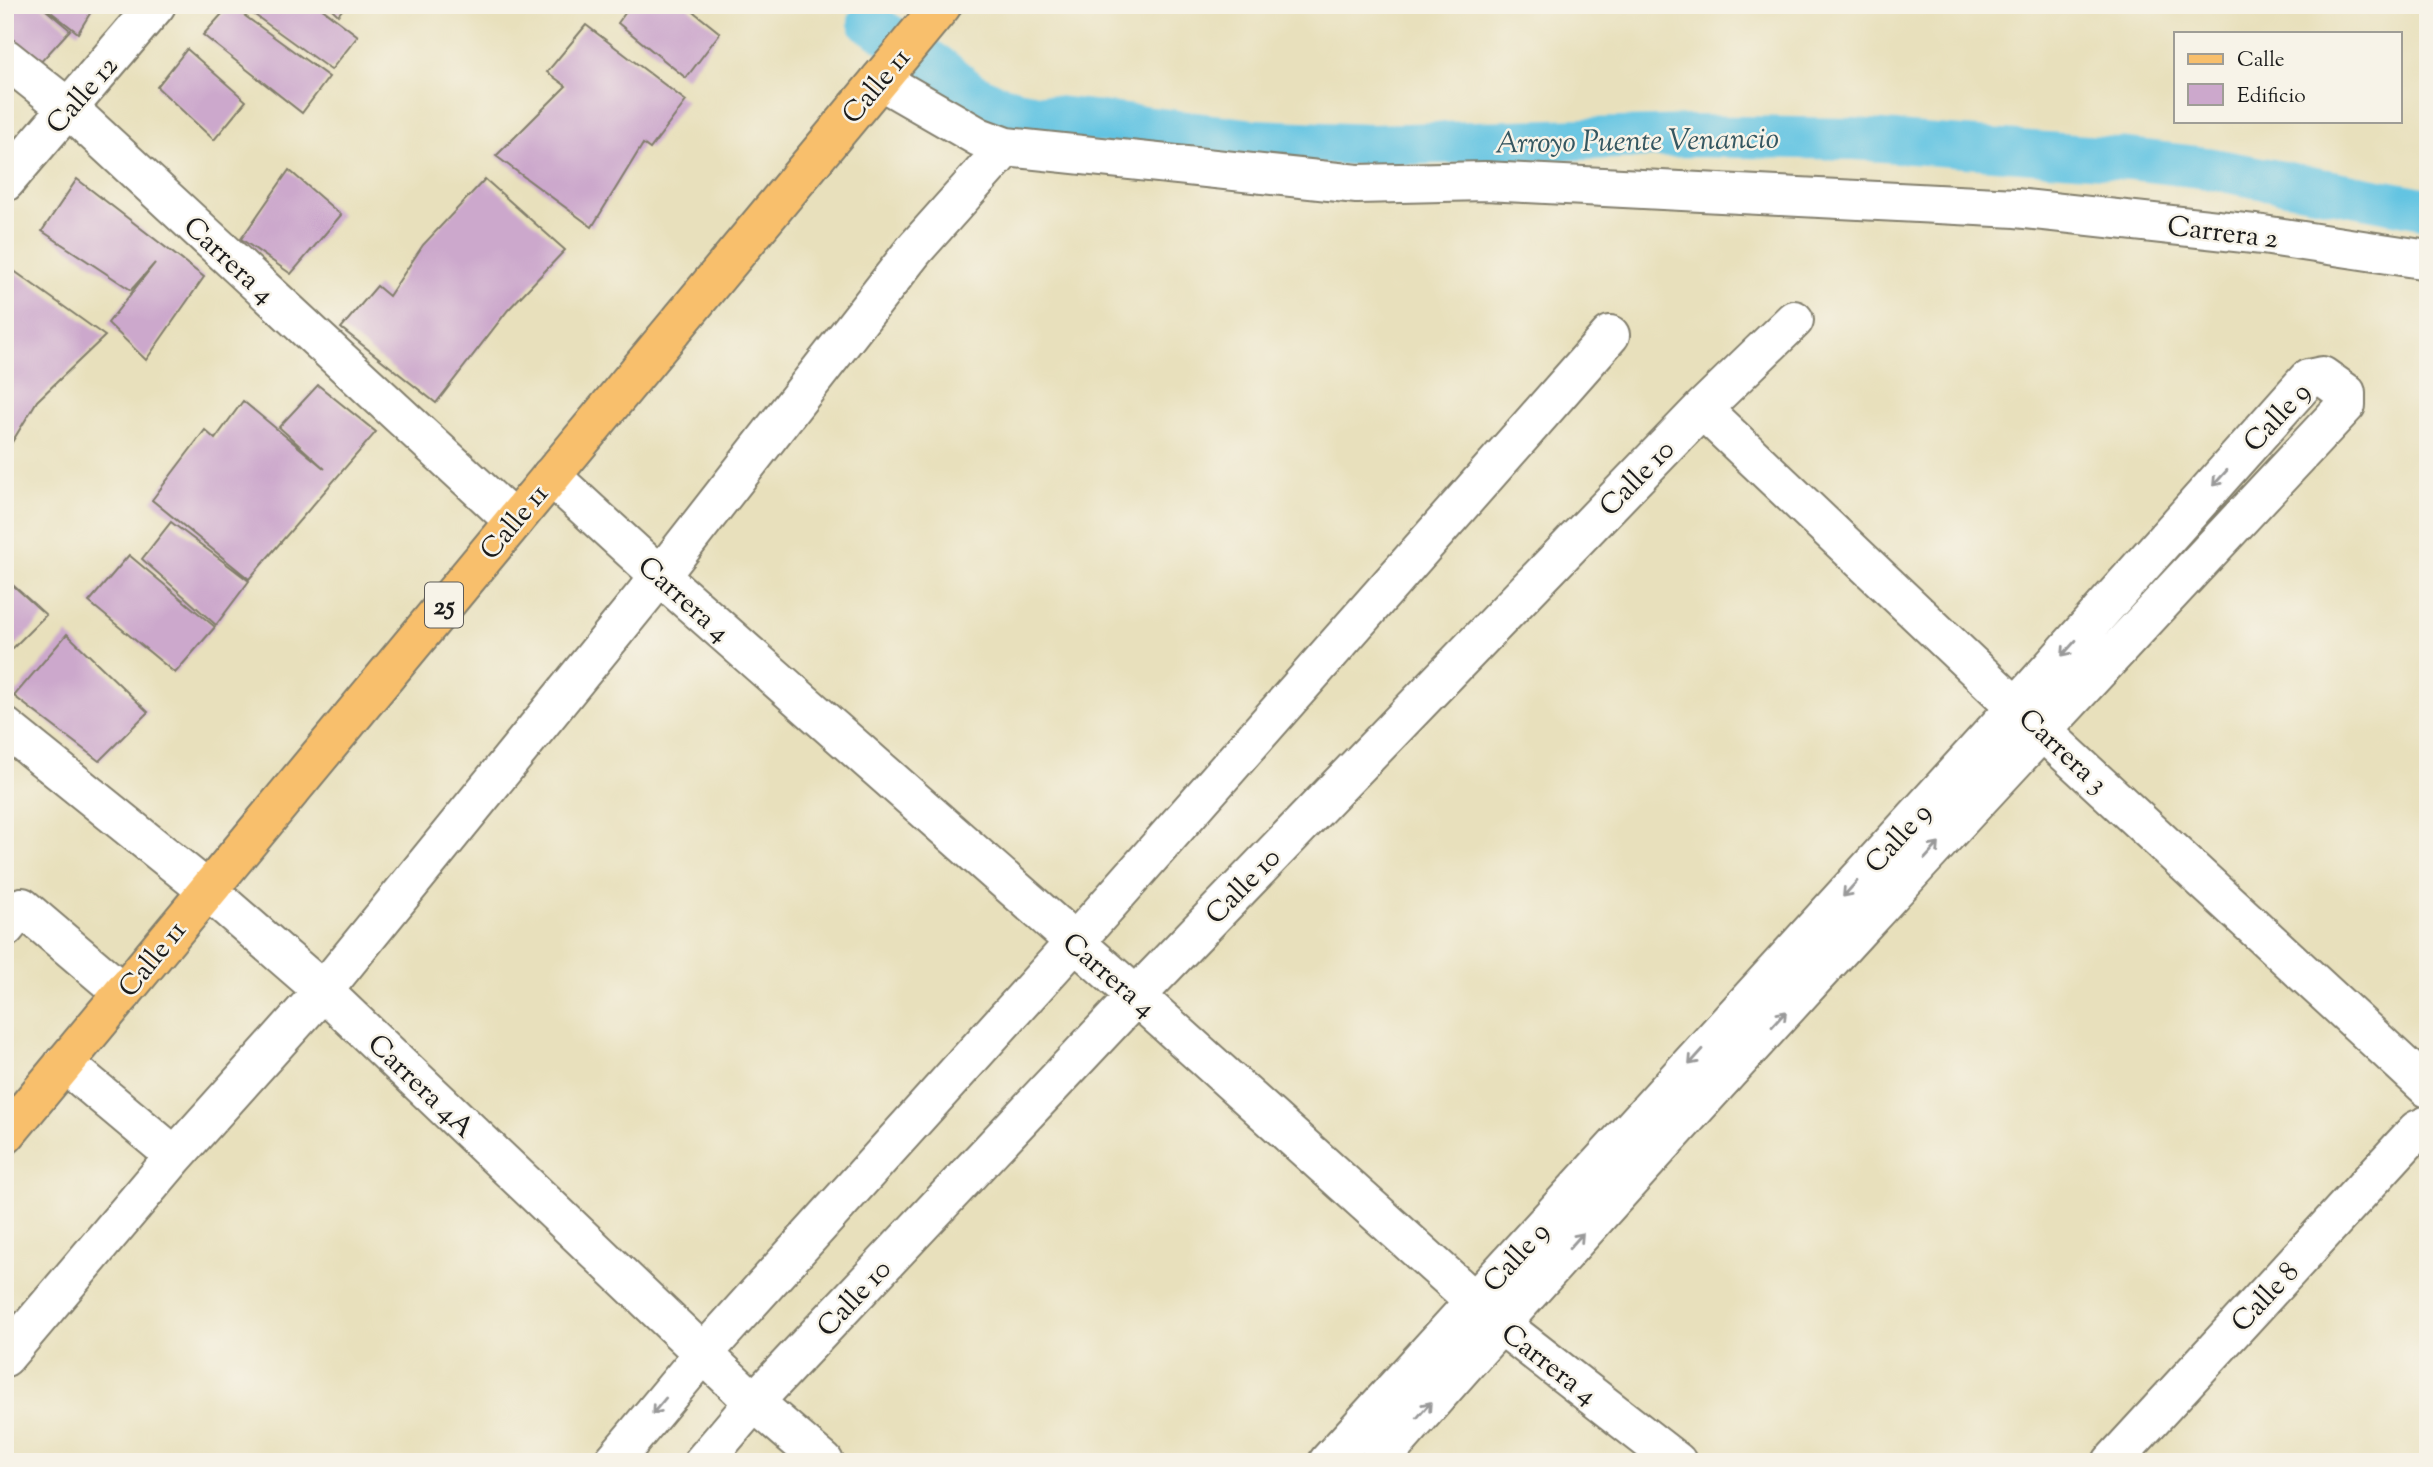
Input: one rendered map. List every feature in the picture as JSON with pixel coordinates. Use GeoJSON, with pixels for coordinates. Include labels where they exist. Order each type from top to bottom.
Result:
{"type":"FeatureCollection","features":[{"type":"Feature","properties":{"kind":"main road","name":"Calle 11"},"geometry":{"type":"LineString","coordinates":[[5,1135],[932,16]]}},
{"type":"Feature","properties":{"kind":"street","name":"Calle 12"},"geometry":{"type":"LineString","coordinates":[[5,182],[156,5]]}},
{"type":"Feature","properties":{"kind":"street","name":"Carrera 4"},"geometry":{"type":"LineString","coordinates":[[5,58],[68,108],[514,521]]}},
{"type":"Feature","properties":{"kind":"street","name":"Carrera 2"},"geometry":{"type":"LineString","coordinates":[[881,78],[979,137],[1006,147],[1357,184],[1485,181],[2017,208],[2263,235],[2428,260]]}},
{"type":"Feature","properties":{"kind":"street"},"geometry":{"type":"LineString","coordinates":[[5,1357],[175,1156],[323,991],[660,576],[915,250],[1006,147]]}},
{"type":"Feature","properties":{"kind":"street","name":"Calle 10"},"geometry":{"type":"LineString","coordinates":[[703,1462],[754,1402],[1136,996],[1702,409],[1794,320]]}},
{"type":"Feature","properties":{"kind":"street"},"geometry":{"type":"LineString","coordinates":[[613,1462],[703,1354],[1074,942],[1611,335]]}},
{"type":"Feature","properties":{"kind":"street","name":"Calle 9"},"geometry":{"type":"LineString","coordinates":[[1328,1462],[1487,1312],[2029,718],[2308,379],[2322,376],[2346,393],[2346,405],[2029,718]]}},
{"type":"Feature","properties":{"kind":"street","name":"Carrera 3"},"geometry":{"type":"LineString","coordinates":[[1702,409],[2029,718],[2428,1088]]}},
{"type":"Feature","properties":{"kind":"street","name":"Carrera 4"},"geometry":{"type":"LineString","coordinates":[[551,476],[1487,1312],[1677,1462]]}},
{"type":"Feature","properties":{"kind":"street","name":"Carrera 4A"},"geometry":{"type":"LineString","coordinates":[[5,727],[207,890],[323,991],[754,1402],[824,1462]]}},
{"type":"Feature","properties":{"kind":"street"},"geometry":{"type":"LineString","coordinates":[[5,928],[22,907],[123,993]]}},
{"type":"Feature","properties":{"kind":"street"},"geometry":{"type":"LineString","coordinates":[[64,1063],[175,1156]]}},
{"type":"Feature","properties":{"kind":"street","name":"Calle 8"},"geometry":{"type":"LineString","coordinates":[[2112,1462],[2424,1118]]}},
{"type":"Feature","properties":{"kind":"street","name":"Calle 9"},"geometry":{"type":"LineString","coordinates":[[1379,1462],[1487,1312]]}},
{"type":"Feature","properties":{"kind":"building"},"geometry":{"type":"Polygon","coordinates":[[[5,5],[40,5],[70,30],[38,65],[5,38],[5,5]]]}},
{"type":"Feature","properties":{"kind":"building"},"geometry":{"type":"Polygon","coordinates":[[[42,5],[92,5],[94,7],[78,33],[42,5]]]}},
{"type":"Feature","properties":{"kind":"building"},"geometry":{"type":"Polygon","coordinates":[[[230,5],[329,77],[302,113],[203,35],[230,5]]]}},
{"type":"Feature","properties":{"kind":"building"},"geometry":{"type":"Polygon","coordinates":[[[241,5],[317,5],[358,36],[331,70],[241,5]]]}},
{"type":"Feature","properties":{"kind":"building"},"geometry":{"type":"Polygon","coordinates":[[[328,5],[346,5],[338,15],[328,5]]]}},
{"type":"Feature","properties":{"kind":"building"},"geometry":{"type":"Polygon","coordinates":[[[631,5],[685,5],[720,33],[686,78],[618,23],[631,5]]]}},
{"type":"Feature","properties":{"kind":"building"},"geometry":{"type":"Polygon","coordinates":[[[586,25],[686,101],[650,149],[643,144],[592,227],[496,156],[566,86],[547,72],[586,25]]]}},
{"type":"Feature","properties":{"kind":"building"},"geometry":{"type":"Polygon","coordinates":[[[187,49],[246,101],[214,140],[157,87],[187,49]]]}},
{"type":"Feature","properties":{"kind":"building"},"geometry":{"type":"Polygon","coordinates":[[[289,170],[341,215],[291,274],[241,239],[289,170]]]}},
{"type":"Feature","properties":{"kind":"building"},"geometry":{"type":"Polygon","coordinates":[[[77,179],[204,277],[146,360],[108,323],[155,263],[131,290],[42,231],[77,179]]]}},
{"type":"Feature","properties":{"kind":"building"},"geometry":{"type":"Polygon","coordinates":[[[485,179],[565,250],[508,310],[436,403],[341,328],[377,286],[389,296],[423,245],[485,179]]]}},
{"type":"Feature","properties":{"kind":"building"},"geometry":{"type":"Polygon","coordinates":[[[10,268],[105,336],[37,401],[9,447],[5,444],[5,273],[10,268]]]}},
{"type":"Feature","properties":{"kind":"building"},"geometry":{"type":"Polygon","coordinates":[[[318,385],[376,432],[249,579],[152,500],[205,430],[215,439],[243,401],[325,469],[279,427],[318,385]]]}},
{"type":"Feature","properties":{"kind":"building"},"geometry":{"type":"Polygon","coordinates":[[[171,522],[249,581],[216,625],[142,559],[171,522]]]}},
{"type":"Feature","properties":{"kind":"building"},"geometry":{"type":"Polygon","coordinates":[[[129,555],[215,627],[175,673],[89,602],[129,555]]]}},
{"type":"Feature","properties":{"kind":"building"},"geometry":{"type":"Polygon","coordinates":[[[5,578],[46,615],[5,656],[5,578]]]}},
{"type":"Feature","properties":{"kind":"building"},"geometry":{"type":"Polygon","coordinates":[[[67,634],[148,712],[99,761],[14,696],[67,634]]]}},
{"type":"Feature","properties":{"kind":"waterway","name":"Arroyo Puente Venancio"},"geometry":{"type":"LineString","coordinates":[[869,22],[938,66],[970,92],[994,104],[1032,114],[1256,140],[1370,145],[1691,136],[1855,139],[2129,159],[2207,168],[2428,209]]}}]}
